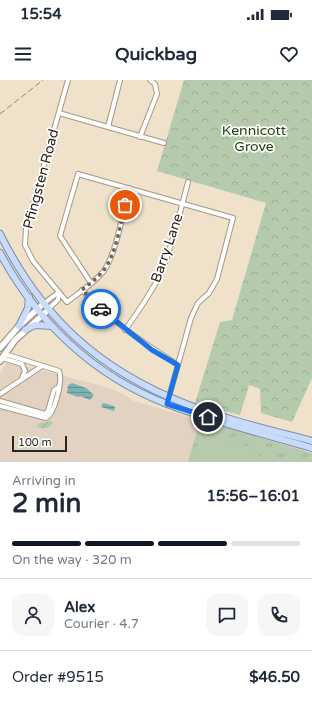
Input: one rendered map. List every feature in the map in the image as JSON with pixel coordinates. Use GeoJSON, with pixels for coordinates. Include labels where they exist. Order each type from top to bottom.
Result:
{"type":"FeatureCollection","features":[{"type":"Feature","properties":{"kind":"main road"},"geometry":{"type":"LineString","coordinates":[[0,234],[22,275],[43,304],[65,328],[110,366],[126,376],[169,397],[247,423],[312,441]]}},
{"type":"Feature","properties":{"kind":"main road"},"geometry":{"type":"LineString","coordinates":[[0,253],[12,275],[37,309],[71,346],[97,367],[126,385],[167,404],[312,448]]}},
{"type":"Feature","properties":{"kind":"main road"},"geometry":{"type":"LineString","coordinates":[[19,326],[28,308],[29,297]]}},
{"type":"Feature","properties":{"kind":"main road"},"geometry":{"type":"LineString","coordinates":[[0,348],[19,326],[43,304]]}},
{"type":"Feature","properties":{"kind":"main road"},"geometry":{"type":"LineString","coordinates":[[2,356],[25,330],[48,310]]}},
{"type":"Feature","properties":{"kind":"main road"},"geometry":{"type":"LineString","coordinates":[[25,330],[35,325],[52,326]]}},
{"type":"Feature","properties":{"kind":"street","name":"Pfingsten Road"},"geometry":{"type":"LineString","coordinates":[[59,292],[33,261],[25,245],[26,229],[68,80]]}},
{"type":"Feature","properties":{"kind":"street"},"geometry":{"type":"LineString","coordinates":[[108,127],[120,80]]}},
{"type":"Feature","properties":{"kind":"street"},"geometry":{"type":"LineString","coordinates":[[140,137],[157,94],[155,84],[150,80]]}},
{"type":"Feature","properties":{"kind":"street"},"geometry":{"type":"LineString","coordinates":[[59,112],[164,143]]}},
{"type":"Feature","properties":{"kind":"street"},"geometry":{"type":"LineString","coordinates":[[91,283],[60,236],[78,174],[233,218],[217,279],[208,293],[198,304],[191,318],[167,404]]}},
{"type":"Feature","properties":{"kind":"street","name":"Barry Lane"},"geometry":{"type":"LineString","coordinates":[[125,330],[151,292],[161,272],[173,239],[188,182]]}},
{"type":"Feature","properties":{"kind":"street"},"geometry":{"type":"LineString","coordinates":[[59,292],[67,302],[91,283],[106,267],[116,240],[129,188]]}},
{"type":"Feature","properties":{"kind":"street"},"geometry":{"type":"LineString","coordinates":[[82,290],[105,314],[125,330],[152,350],[178,365]]}},
{"type":"Feature","properties":{"kind":"street"},"geometry":{"type":"LineString","coordinates":[[43,304],[59,292]]}},
{"type":"Feature","properties":{"kind":"street"},"geometry":{"type":"LineString","coordinates":[[48,310],[58,300],[59,292]]}},
{"type":"Feature","properties":{"kind":"street"},"geometry":{"type":"LineString","coordinates":[[0,406],[46,418],[52,414],[61,378],[59,371],[2,356]]}},
{"type":"Feature","properties":{"kind":"street"},"geometry":{"type":"LineString","coordinates":[[2,356],[22,364],[25,371],[22,378]]}},
{"type":"Feature","properties":{"kind":"street"},"geometry":{"type":"LineString","coordinates":[[0,394],[42,366]]}},
{"type":"Feature","properties":{"kind":"street"},"geometry":{"type":"LineString","coordinates":[[0,401],[45,414],[48,411],[54,390],[59,387]]}},
{"type":"Feature","properties":{"kind":"shaded area"},"geometry":{"type":"Polygon","coordinates":[[[7,361],[113,389],[134,401],[312,453],[312,462],[0,462],[0,374],[7,361]]]}},
{"type":"Feature","properties":{"kind":"green space","name":"Kennicott Grove"},"geometry":{"type":"Polygon","coordinates":[[[184,80],[312,80],[312,378],[292,422],[261,413],[260,389],[249,385],[240,415],[195,403],[220,322],[232,320],[266,203],[157,171],[184,80]]]}},
{"type":"Feature","properties":{"kind":"green space"},"geometry":{"type":"Polygon","coordinates":[[[200,420],[312,453],[312,462],[188,462],[200,420]]]}},
{"type":"Feature","properties":{"kind":"green space"},"geometry":{"type":"Polygon","coordinates":[[[50,421],[53,422],[48,428],[37,427],[38,424],[50,421]]]}},
{"type":"Feature","properties":{"kind":"green space"},"geometry":{"type":"Polygon","coordinates":[[[201,432],[260,450],[256,462],[193,462],[201,432]]]}},
{"type":"Feature","properties":{"kind":"water"},"geometry":{"type":"Polygon","coordinates":[[[72,383],[86,388],[94,395],[90,400],[67,393],[68,385],[72,383]]]}},
{"type":"Feature","properties":{"kind":"water"},"geometry":{"type":"Polygon","coordinates":[[[103,403],[114,406],[114,411],[101,407],[103,403]]]}},
{"type":"Feature","properties":{"kind":"railway"},"geometry":{"type":"LineString","coordinates":[[0,114],[43,80]]}},
{"type":"Feature","properties":{"kind":"way so far"},"geometry":{"type":"LineString","coordinates":[[101,309],[82,290],[96,279],[106,267],[116,240],[125,205]]}},
{"type":"Feature","properties":{"kind":"route"},"geometry":{"type":"LineString","coordinates":[[101,309],[105,314],[152,350],[178,365],[167,404],[208,417]]}}]}
